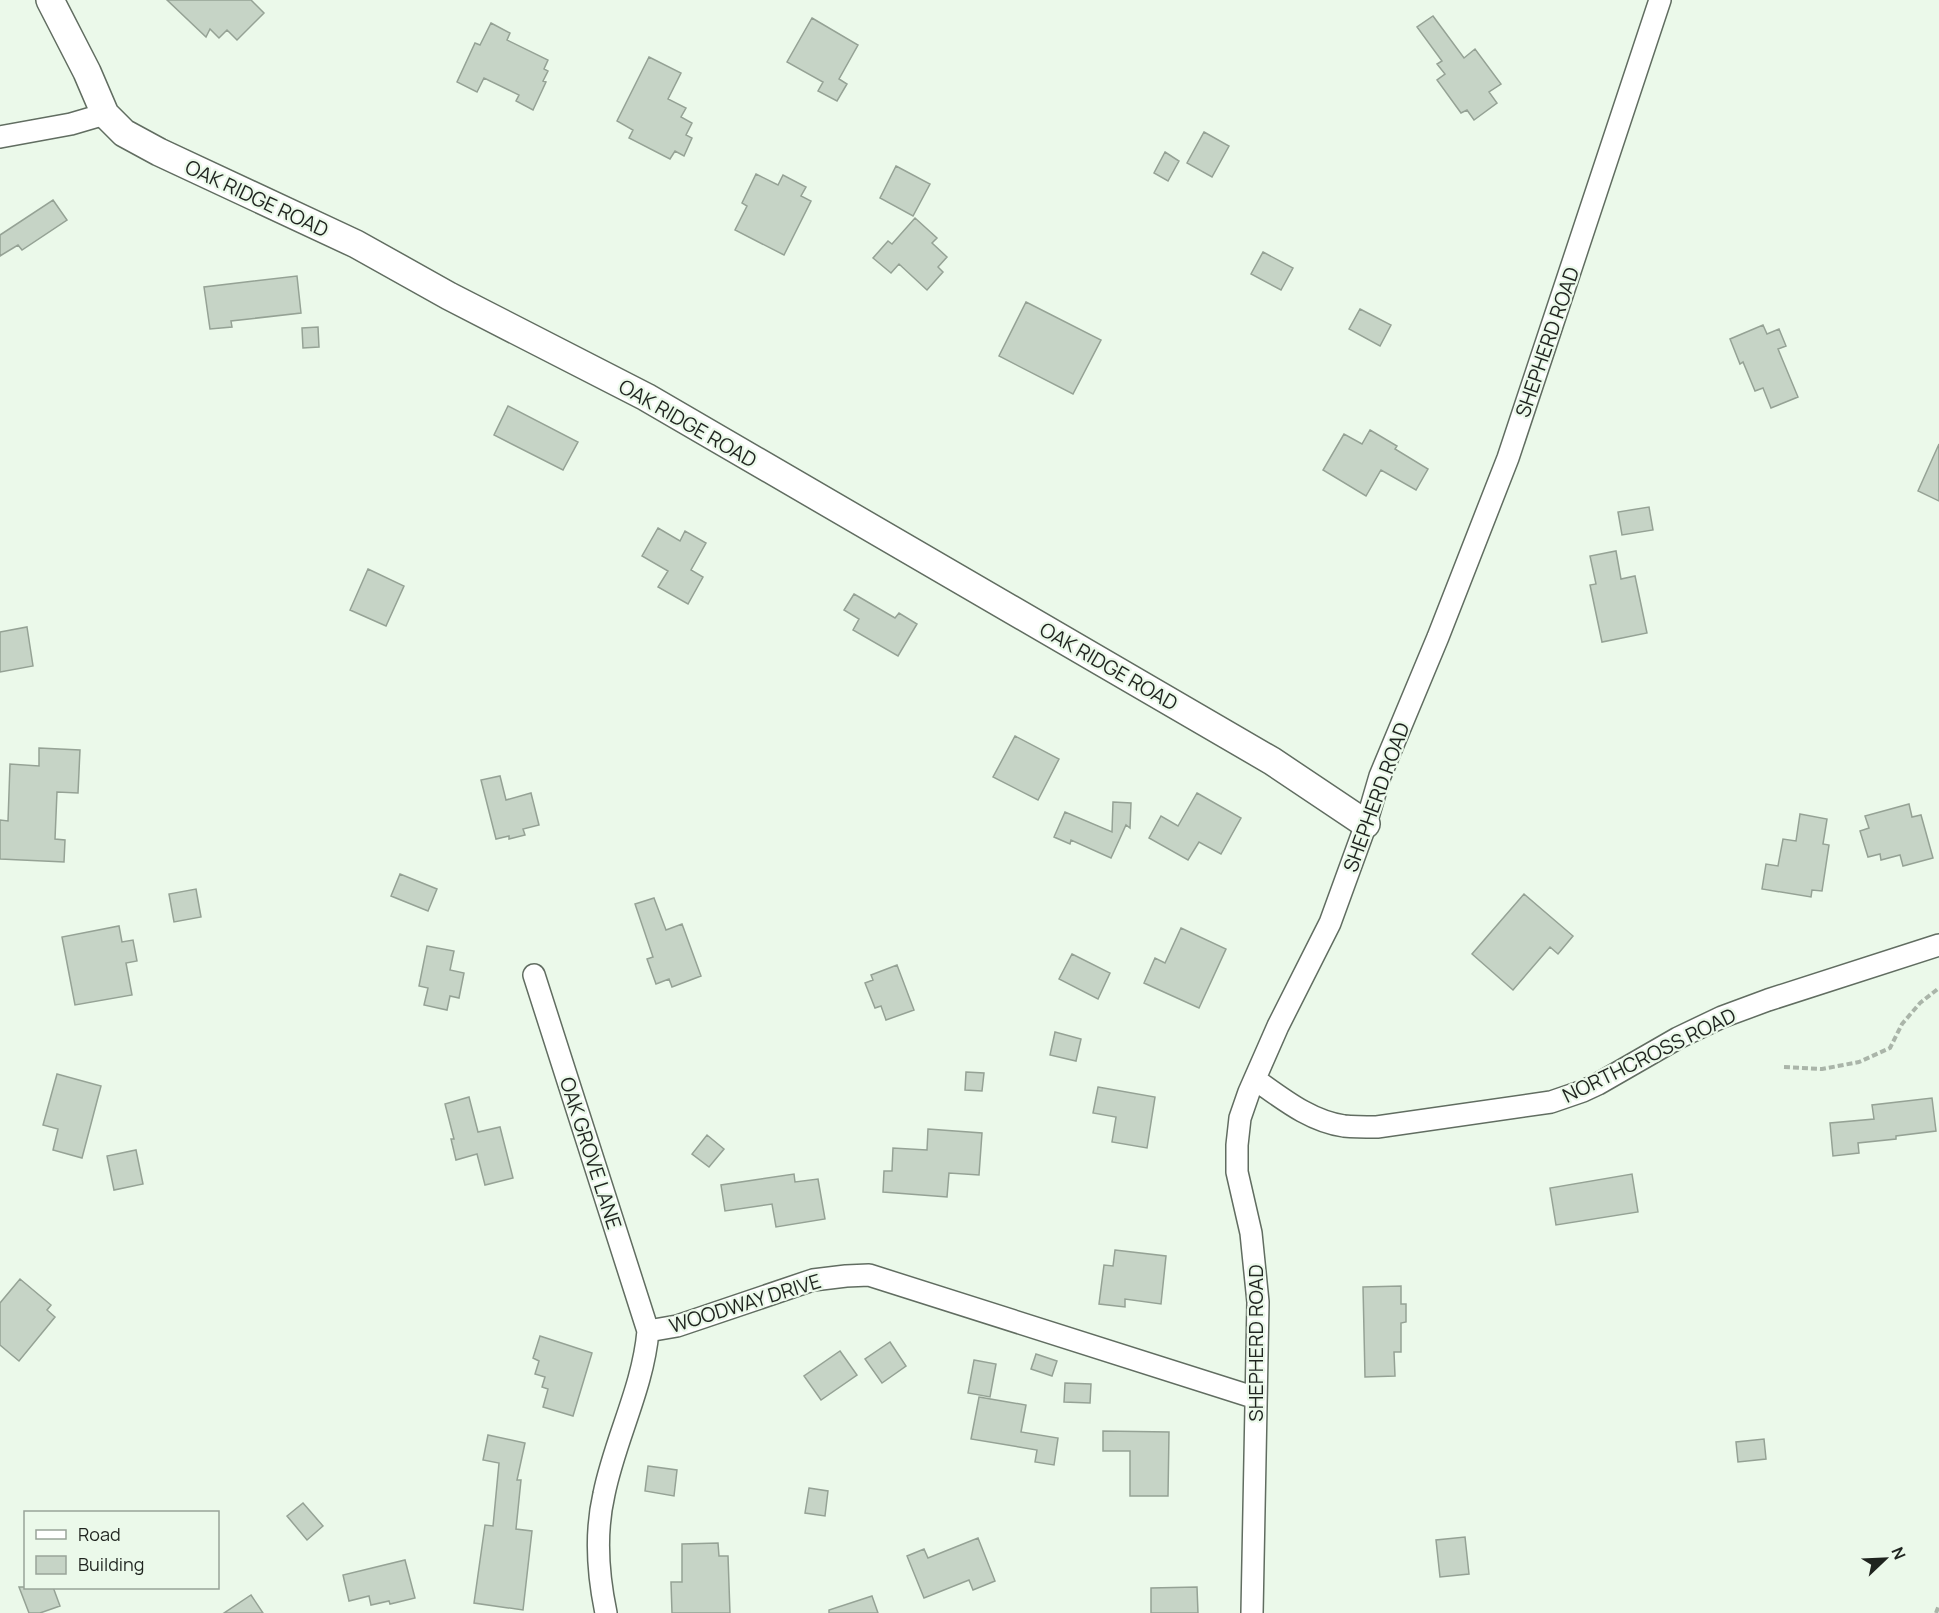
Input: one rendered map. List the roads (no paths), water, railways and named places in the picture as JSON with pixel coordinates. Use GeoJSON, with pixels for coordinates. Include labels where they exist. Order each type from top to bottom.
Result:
{"type":"FeatureCollection","features":[{"type":"Feature","properties":{"kind":"street","name":"OAK RIDGE ROAD"},"geometry":{"type":"LineString","coordinates":[[50,0],[87,72],[105,114],[124,133],[159,152],[356,244],[450,296],[646,397],[1272,761],[1366,824]]}},
{"type":"Feature","properties":{"kind":"street","name":"SHEPHERD ROAD"},"geometry":{"type":"LineString","coordinates":[[1252,1613],[1258,1302],[1251,1233],[1237,1172],[1236,1145],[1240,1118],[1278,1026],[1330,923],[1366,824],[1380,776],[1438,637],[1508,458],[1660,0]]}},
{"type":"Feature","properties":{"kind":"street"},"geometry":{"type":"LineString","coordinates":[[0,137],[71,124],[105,114]]}},
{"type":"Feature","properties":{"kind":"street","name":"NORTHCROSS ROAD"},"geometry":{"type":"LineString","coordinates":[[1256,1080],[1295,1107],[1317,1118],[1353,1127],[1377,1127],[1551,1102],[1598,1084],[1678,1038],[1722,1017],[1939,945]]}},
{"type":"Feature","properties":{"kind":"street","name":"OAK GROVE LANE"},"geometry":{"type":"LineString","coordinates":[[534,975],[648,1331]]}},
{"type":"Feature","properties":{"kind":"street","name":"WOODWAY DRIVE"},"geometry":{"type":"LineString","coordinates":[[606,1613],[599,1562],[599,1528],[604,1494],[646,1357],[648,1331],[677,1326],[813,1280],[846,1275],[869,1275],[1256,1398]]}}]}
